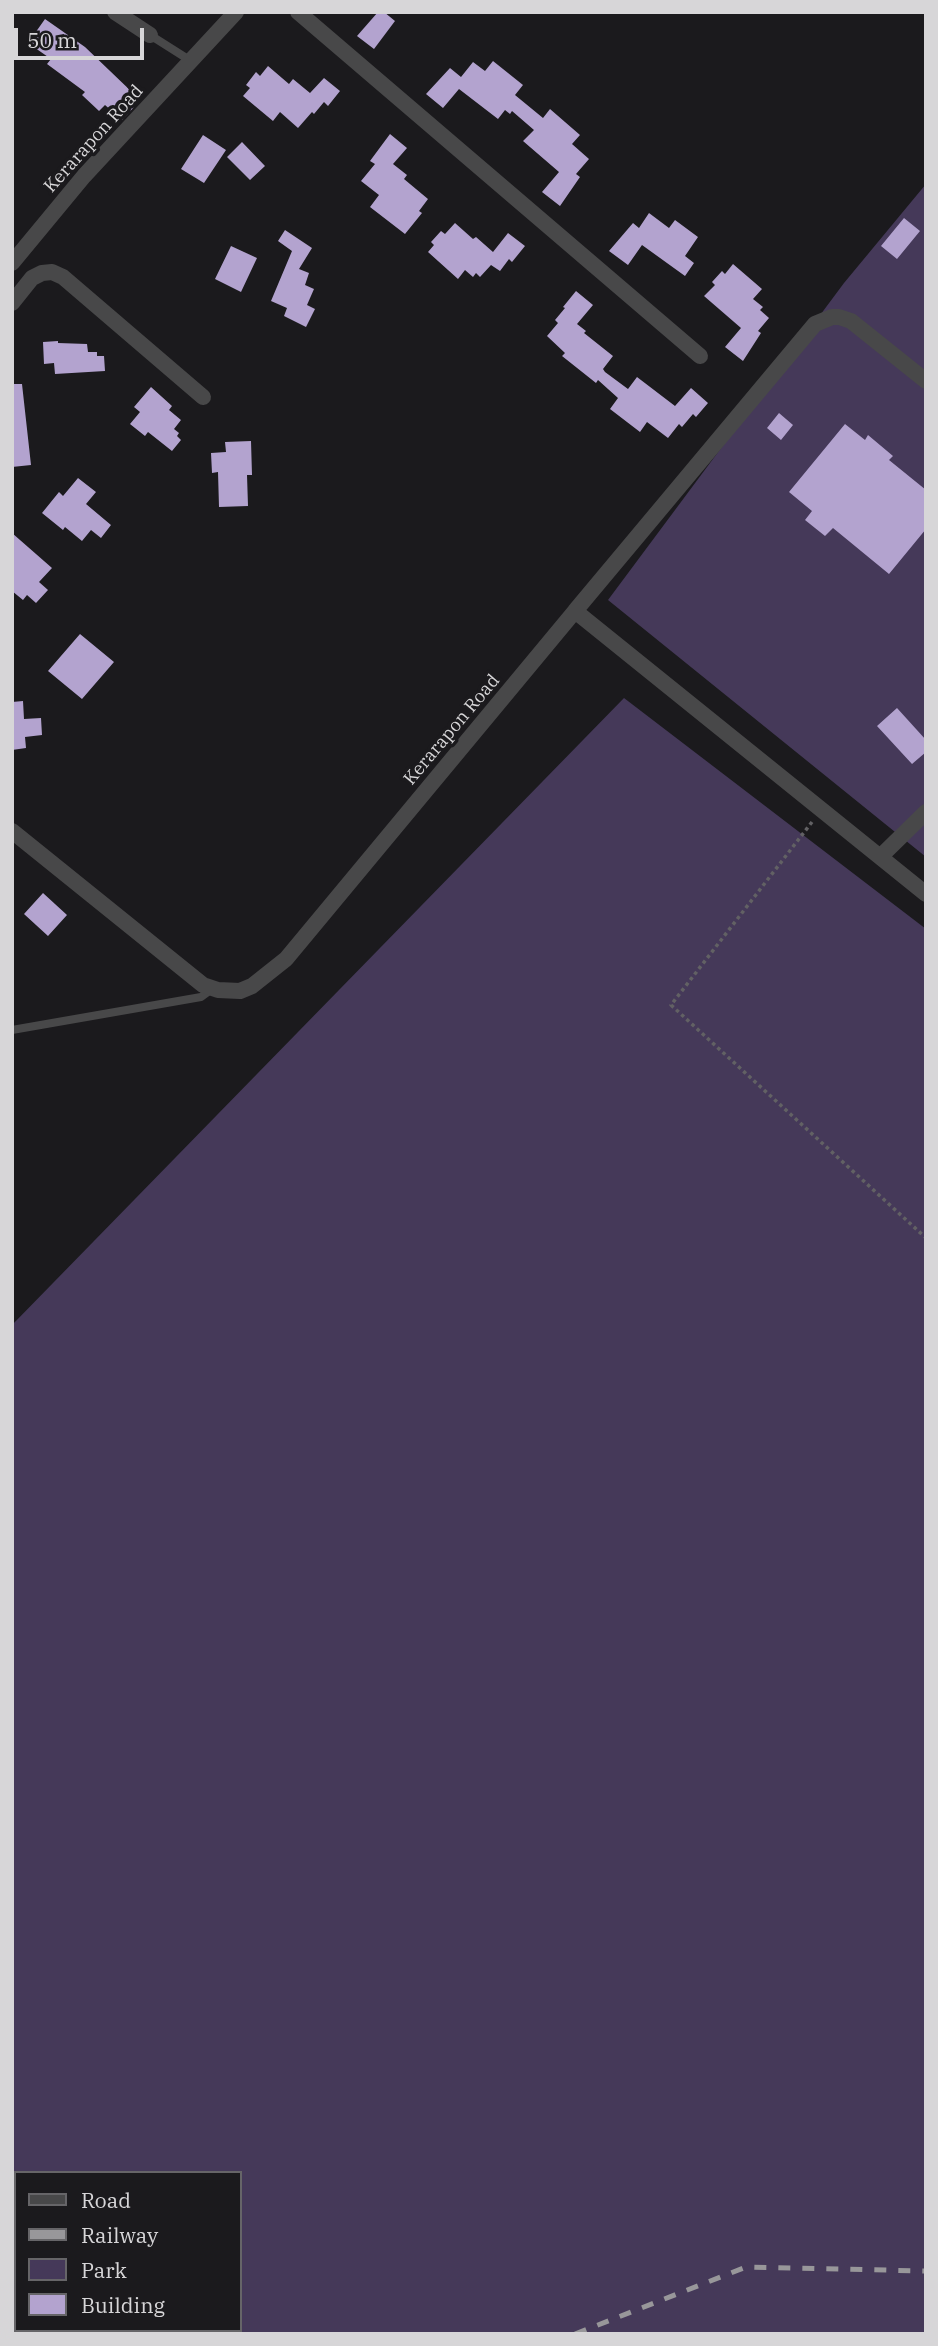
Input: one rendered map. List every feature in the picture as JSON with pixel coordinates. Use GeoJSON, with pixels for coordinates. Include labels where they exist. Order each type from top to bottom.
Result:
{"type":"FeatureCollection","features":[{"type":"Feature","properties":{"kind":"street"},"geometry":{"type":"LineString","coordinates":[[115,12],[150,35]]}},
{"type":"Feature","properties":{"kind":"street","name":"Kerarapon Road"},"geometry":{"type":"LineString","coordinates":[[12,263],[84,176],[236,12]]}},
{"type":"Feature","properties":{"kind":"street"},"geometry":{"type":"LineString","coordinates":[[298,12],[700,356]]}},
{"type":"Feature","properties":{"kind":"street"},"geometry":{"type":"LineString","coordinates":[[12,303],[32,278],[42,272],[52,272],[63,277],[203,397]]}},
{"type":"Feature","properties":{"kind":"street","name":"Kerarapon Road"},"geometry":{"type":"LineString","coordinates":[[212,989],[240,991],[252,986],[286,959],[815,324],[832,317],[850,321],[926,381]]}},
{"type":"Feature","properties":{"kind":"street"},"geometry":{"type":"LineString","coordinates":[[575,611],[926,894]]}},
{"type":"Feature","properties":{"kind":"street"},"geometry":{"type":"LineString","coordinates":[[880,857],[926,811]]}},
{"type":"Feature","properties":{"kind":"street"},"geometry":{"type":"LineString","coordinates":[[12,831],[203,985],[212,989]]}},
{"type":"Feature","properties":{"kind":"lane"},"geometry":{"type":"LineString","coordinates":[[150,35],[191,61]]}},
{"type":"Feature","properties":{"kind":"lane"},"geometry":{"type":"LineString","coordinates":[[12,1030],[201,997],[212,989]]}},
{"type":"Feature","properties":{"kind":"path"},"geometry":{"type":"LineString","coordinates":[[821,809],[671,1005],[926,1238]]}},
{"type":"Feature","properties":{"kind":"green space"},"geometry":{"type":"Polygon","coordinates":[[[926,184],[926,857],[608,600],[844,283],[926,184]]]}},
{"type":"Feature","properties":{"kind":"green space"},"geometry":{"type":"Polygon","coordinates":[[[624,698],[926,929],[926,2334],[114,2334],[112,2332],[242,2332],[242,2171],[14,2171],[14,2215],[12,2213],[12,1325],[624,698]]]}},
{"type":"Feature","properties":{"kind":"building"},"geometry":{"type":"Polygon","coordinates":[[[378,12],[384,12],[395,21],[374,49],[357,36],[378,12]]]}},
{"type":"Feature","properties":{"kind":"building"},"geometry":{"type":"Polygon","coordinates":[[[45,19],[85,47],[134,94],[128,101],[134,107],[122,120],[105,105],[99,111],[82,95],[85,92],[47,64],[51,59],[28,43],[45,19]]]}},
{"type":"Feature","properties":{"kind":"building"},"geometry":{"type":"Polygon","coordinates":[[[493,61],[523,85],[515,95],[543,118],[550,109],[580,135],[572,144],[589,159],[576,174],[580,177],[560,206],[542,192],[559,172],[523,141],[534,130],[512,111],[510,114],[505,110],[498,119],[459,89],[443,108],[426,94],[450,68],[461,77],[473,62],[485,71],[493,61]]]}},
{"type":"Feature","properties":{"kind":"building"},"geometry":{"type":"Polygon","coordinates":[[[268,66],[289,84],[293,79],[310,93],[324,78],[340,91],[328,106],[324,102],[298,128],[280,112],[273,121],[243,96],[250,88],[246,85],[256,72],[260,76],[268,66]]]}},
{"type":"Feature","properties":{"kind":"building"},"geometry":{"type":"Polygon","coordinates":[[[390,134],[407,148],[393,164],[407,175],[404,179],[428,199],[419,211],[422,213],[405,234],[370,207],[379,195],[361,181],[375,164],[370,161],[390,134]]]}},
{"type":"Feature","properties":{"kind":"building"},"geometry":{"type":"Polygon","coordinates":[[[203,135],[226,150],[204,183],[181,169],[203,135]]]}},
{"type":"Feature","properties":{"kind":"building"},"geometry":{"type":"Polygon","coordinates":[[[242,142],[265,166],[250,180],[227,157],[242,142]]]}},
{"type":"Feature","properties":{"kind":"building"},"geometry":{"type":"Polygon","coordinates":[[[649,213],[669,228],[675,220],[698,237],[685,256],[694,263],[685,276],[642,245],[628,265],[609,251],[633,223],[639,228],[649,213]]]}},
{"type":"Feature","properties":{"kind":"building"},"geometry":{"type":"Polygon","coordinates":[[[904,218],[920,231],[897,259],[881,246],[904,218]]]}},
{"type":"Feature","properties":{"kind":"building"},"geometry":{"type":"Polygon","coordinates":[[[455,223],[493,252],[508,233],[525,246],[512,262],[509,259],[500,271],[491,265],[480,277],[476,273],[473,277],[465,270],[458,279],[428,252],[434,245],[431,242],[441,231],[445,234],[455,223]]]}},
{"type":"Feature","properties":{"kind":"building"},"geometry":{"type":"Polygon","coordinates":[[[285,230],[312,248],[299,269],[309,273],[305,285],[314,289],[307,305],[315,309],[306,327],[284,316],[287,308],[271,301],[292,251],[278,241],[285,230]]]}},
{"type":"Feature","properties":{"kind":"building"},"geometry":{"type":"Polygon","coordinates":[[[231,246],[257,258],[241,292],[215,279],[231,246]]]}},
{"type":"Feature","properties":{"kind":"building"},"geometry":{"type":"Polygon","coordinates":[[[733,264],[762,289],[753,299],[763,307],[760,310],[769,318],[758,331],[761,333],[743,361],[725,347],[741,328],[704,296],[715,285],[712,282],[722,271],[725,274],[733,264]]]}},
{"type":"Feature","properties":{"kind":"building"},"geometry":{"type":"Polygon","coordinates":[[[576,291],[593,305],[577,324],[613,356],[603,369],[605,372],[628,389],[637,377],[675,406],[691,388],[708,403],[696,417],[693,414],[682,427],[679,424],[668,438],[647,422],[640,432],[610,409],[618,398],[598,380],[596,383],[562,356],[565,353],[547,336],[558,323],[555,320],[565,308],[563,307],[576,291]]]}},
{"type":"Feature","properties":{"kind":"building"},"geometry":{"type":"Polygon","coordinates":[[[43,342],[87,344],[88,352],[97,352],[97,356],[104,356],[105,371],[55,374],[54,363],[44,364],[43,342]]]}},
{"type":"Feature","properties":{"kind":"building"},"geometry":{"type":"Polygon","coordinates":[[[12,384],[22,384],[31,465],[12,467],[12,384]]]}},
{"type":"Feature","properties":{"kind":"building"},"geometry":{"type":"Polygon","coordinates":[[[151,387],[172,406],[169,410],[181,420],[174,429],[181,440],[172,451],[148,432],[145,436],[130,424],[140,412],[134,407],[151,387]]]}},
{"type":"Feature","properties":{"kind":"building"},"geometry":{"type":"Polygon","coordinates":[[[779,413],[793,425],[781,440],[767,428],[779,413]]]}},
{"type":"Feature","properties":{"kind":"building"},"geometry":{"type":"Polygon","coordinates":[[[845,424],[865,440],[868,435],[893,456],[889,460],[926,490],[926,529],[889,574],[833,528],[825,536],[805,520],[812,511],[789,492],[845,424]]]}},
{"type":"Feature","properties":{"kind":"building"},"geometry":{"type":"Polygon","coordinates":[[[251,441],[252,475],[247,475],[248,506],[219,507],[218,472],[212,473],[211,453],[226,452],[225,442],[251,441]]]}},
{"type":"Feature","properties":{"kind":"building"},"geometry":{"type":"Polygon","coordinates":[[[78,478],[96,492],[86,504],[111,525],[101,538],[91,530],[82,541],[42,513],[59,492],[63,496],[78,478]]]}},
{"type":"Feature","properties":{"kind":"building"},"geometry":{"type":"Polygon","coordinates":[[[12,533],[52,568],[39,582],[48,590],[36,603],[27,595],[23,600],[12,591],[12,533]]]}},
{"type":"Feature","properties":{"kind":"building"},"geometry":{"type":"Polygon","coordinates":[[[80,634],[114,662],[82,699],[48,671],[80,634]]]}},
{"type":"Feature","properties":{"kind":"building"},"geometry":{"type":"Polygon","coordinates":[[[23,701],[24,719],[41,718],[42,735],[25,737],[26,748],[12,750],[12,702],[23,701]]]}},
{"type":"Feature","properties":{"kind":"building"},"geometry":{"type":"Polygon","coordinates":[[[897,708],[926,740],[926,752],[912,764],[877,726],[897,708]]]}},
{"type":"Feature","properties":{"kind":"building"},"geometry":{"type":"Polygon","coordinates":[[[43,893],[67,915],[48,936],[24,914],[43,893]]]}},
{"type":"Feature","properties":{"kind":"railway"},"geometry":{"type":"LineString","coordinates":[[575,2334],[746,2267],[926,2271]]}}]}
